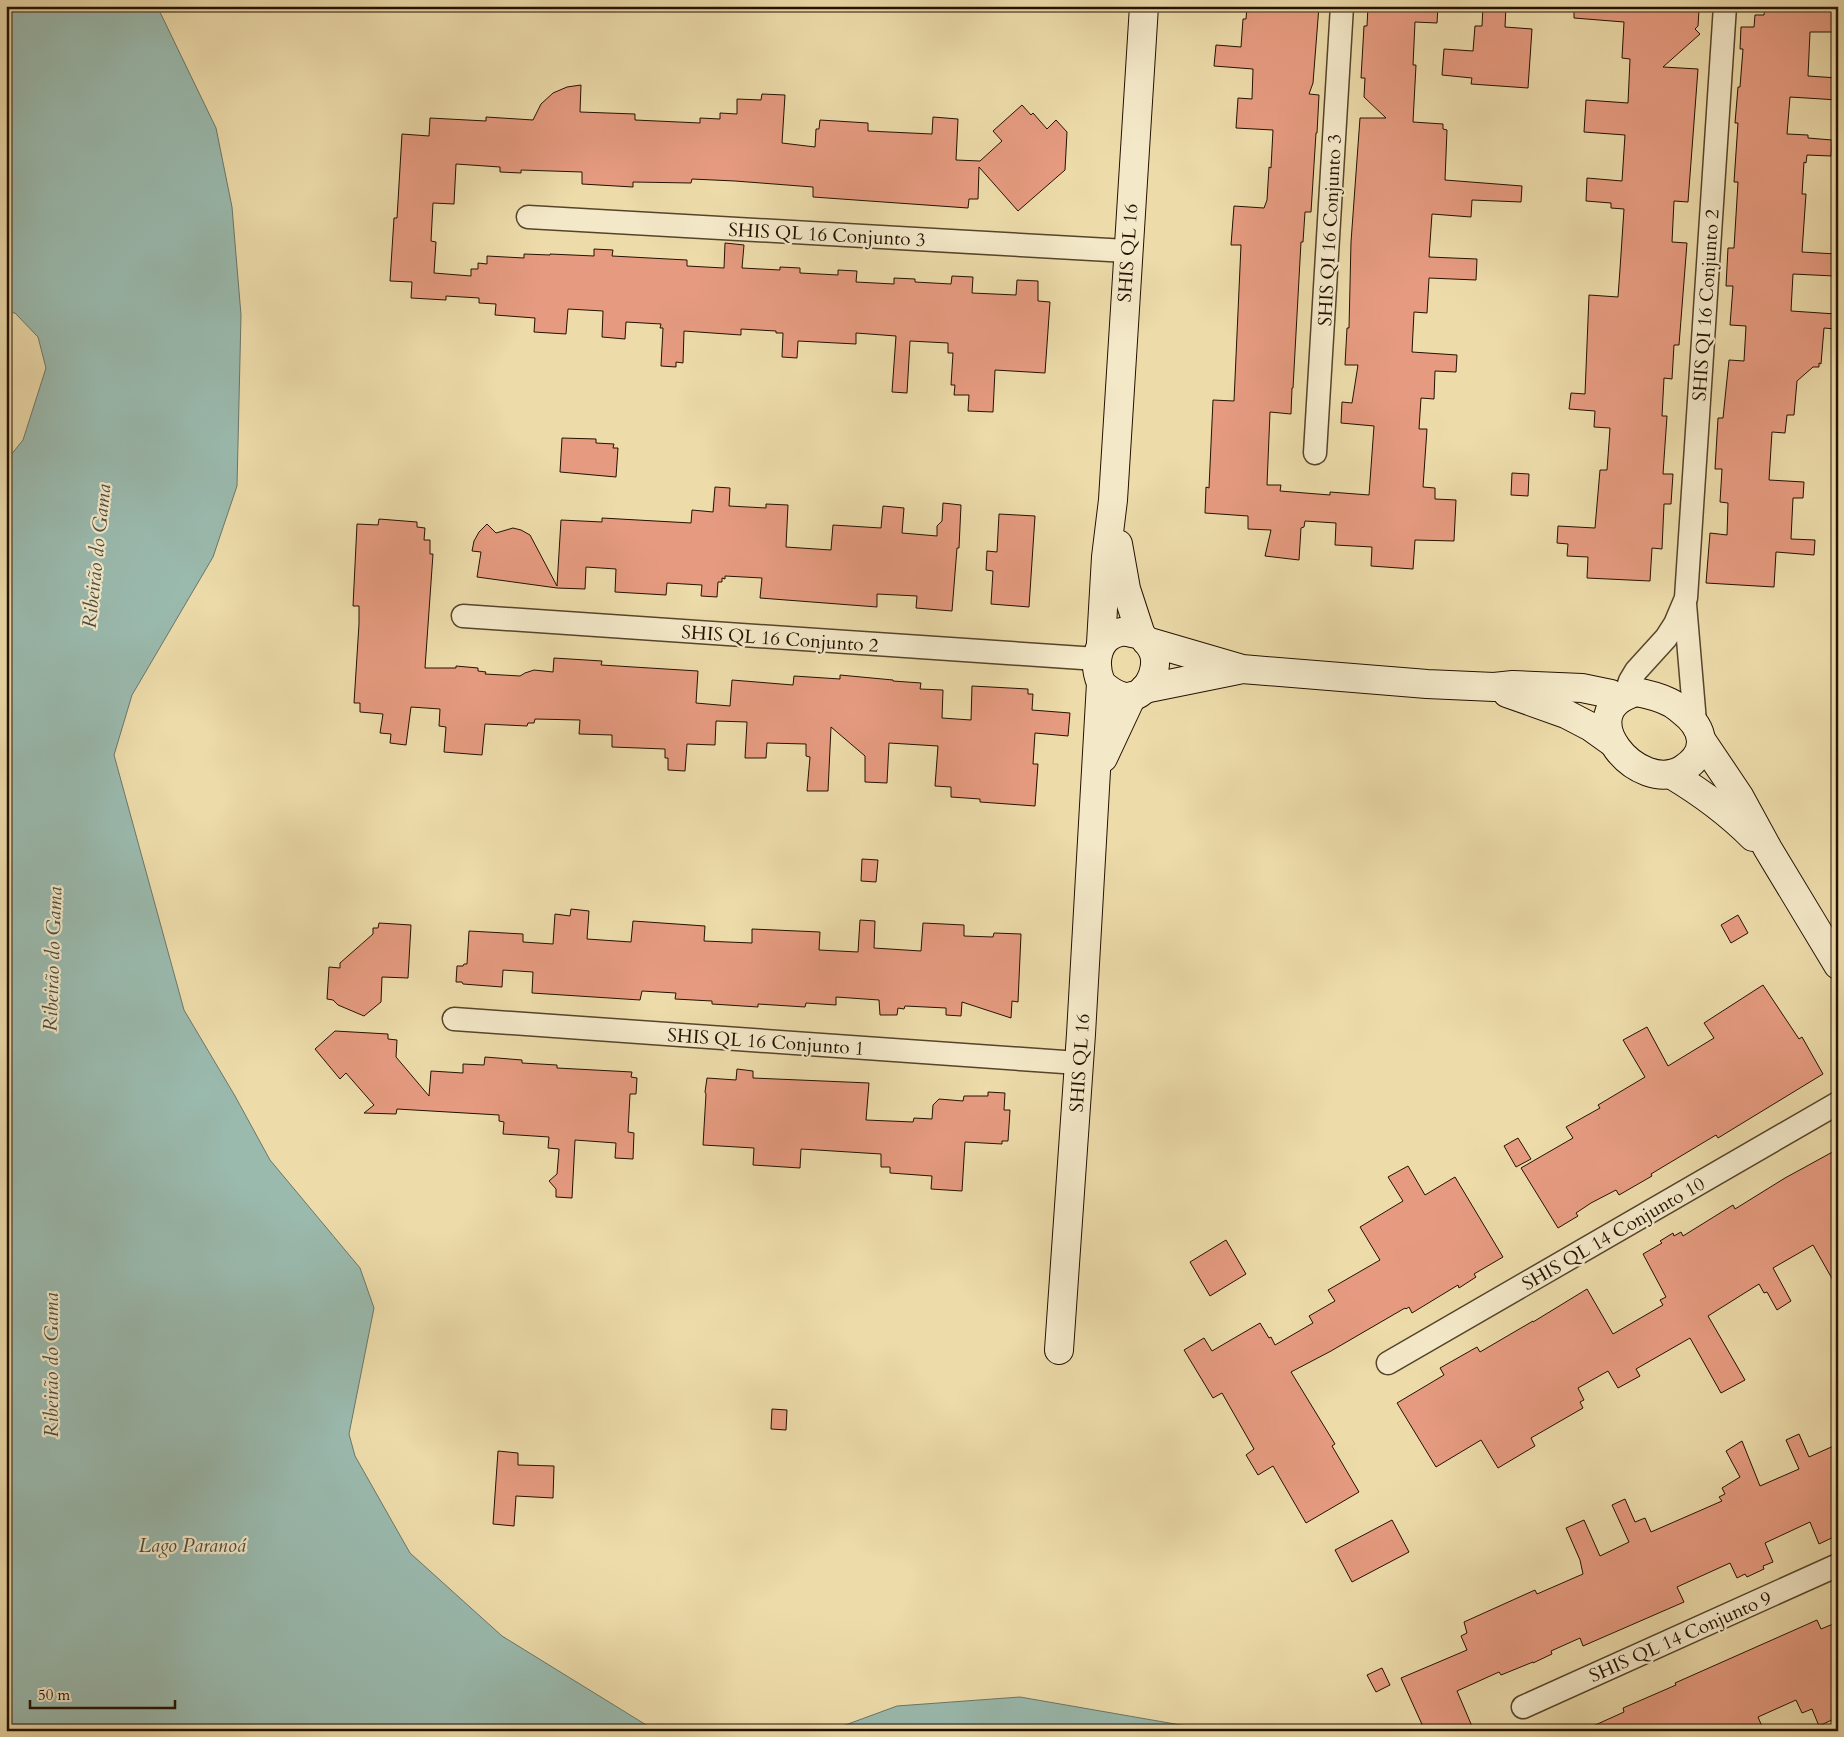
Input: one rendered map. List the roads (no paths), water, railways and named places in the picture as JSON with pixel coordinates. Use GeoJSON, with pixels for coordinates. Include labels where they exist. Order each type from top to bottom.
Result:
{"type":"FeatureCollection","features":[{"type":"Feature","properties":{"kind":"street","name":"SHIS QL 16"},"geometry":{"type":"LineString","coordinates":[[1059,1350],[1096,776],[1106,557],[1113,500],[1127,251],[1144,6]]}},
{"type":"Feature","properties":{"kind":"street","name":"SHIS QI 16 Conjunto 3"},"geometry":{"type":"LineString","coordinates":[[1315,453],[1342,6]]}},
{"type":"Feature","properties":{"kind":"street","name":"SHIS QI 16 Conjunto 2"},"geometry":{"type":"LineString","coordinates":[[1698,732],[1684,604],[1725,6]]}},
{"type":"Feature","properties":{"kind":"street","name":"SHIS QL 16 Conjunto 3"},"geometry":{"type":"LineString","coordinates":[[528,216],[1127,251]]}},
{"type":"Feature","properties":{"kind":"street","name":"SHIS QL 16"},"geometry":{"type":"LineString","coordinates":[[1113,500],[1121,571],[1144,638]]}},
{"type":"Feature","properties":{"kind":"street","name":"SHIS QI 16 Conjunto 2"},"geometry":{"type":"LineString","coordinates":[[1622,697],[1636,671],[1666,638],[1684,604]]}},
{"type":"Feature","properties":{"kind":"street","name":"SHIS QL 16 Conjunto 2"},"geometry":{"type":"LineString","coordinates":[[463,616],[1100,662]]}},
{"type":"Feature","properties":{"kind":"street"},"geometry":{"type":"LineString","coordinates":[[1242,669],[1125,697],[1111,692],[1100,662],[1109,637],[1120,632],[1242,669],[1427,684],[1582,688],[1622,697]]}},
{"type":"Feature","properties":{"kind":"street"},"geometry":{"type":"LineString","coordinates":[[1138,693],[1153,676],[1156,660],[1154,652],[1144,638]]}},
{"type":"Feature","properties":{"kind":"street"},"geometry":{"type":"LineString","coordinates":[[1494,687],[1566,714],[1591,727],[1612,742]]}},
{"type":"Feature","properties":{"kind":"street"},"geometry":{"type":"LineString","coordinates":[[1768,849],[1724,809],[1672,775],[1639,768],[1618,751],[1609,734],[1608,717],[1613,706],[1622,697],[1636,692],[1671,702],[1698,732],[1739,796],[1768,849],[1838,965]]}},
{"type":"Feature","properties":{"kind":"street","name":"SHIS QL 16"},"geometry":{"type":"LineString","coordinates":[[1096,776],[1115,729],[1138,693]]}},
{"type":"Feature","properties":{"kind":"street"},"geometry":{"type":"LineString","coordinates":[[1672,775],[1689,766],[1698,755],[1698,732]]}},
{"type":"Feature","properties":{"kind":"street","name":"SHIS QL 16 Conjunto 1"},"geometry":{"type":"LineString","coordinates":[[454,1020],[1078,1063]]}},
{"type":"Feature","properties":{"kind":"street","name":"SHIS QL 14 Conjunto 10"},"geometry":{"type":"LineString","coordinates":[[1388,1363],[1838,1103]]}},
{"type":"Feature","properties":{"kind":"street","name":"SHIS QL 14 Conjunto 9"},"geometry":{"type":"LineString","coordinates":[[1523,1707],[1838,1565]]}},
{"type":"Feature","properties":{"kind":"water","name":"Lago Paranoá"},"geometry":{"type":"Polygon","coordinates":[[[6,6],[157,6],[216,128],[232,207],[241,315],[237,486],[213,557],[132,695],[114,755],[184,1010],[270,1160],[360,1268],[374,1308],[349,1434],[355,1456],[410,1553],[502,1636],[656,1731],[6,1731],[6,461],[23,440],[46,368],[38,337],[15,313],[6,312],[6,6]]]}},
{"type":"Feature","properties":{"kind":"water"},"geometry":{"type":"Polygon","coordinates":[[[1020,1697],[1198,1728],[1204,1731],[829,1731],[897,1706],[1020,1697]]]}},
{"type":"Feature","properties":{"kind":"water label","name":"Ribeirão do Gama"},"geometry":{"type":"Point","coordinates":[96,556]}},
{"type":"Feature","properties":{"kind":"water label","name":"Ribeirão do Gama"},"geometry":{"type":"Point","coordinates":[52,959]}},
{"type":"Feature","properties":{"kind":"water label","name":"Ribeirão do Gama"},"geometry":{"type":"Point","coordinates":[51,1365]}}]}
